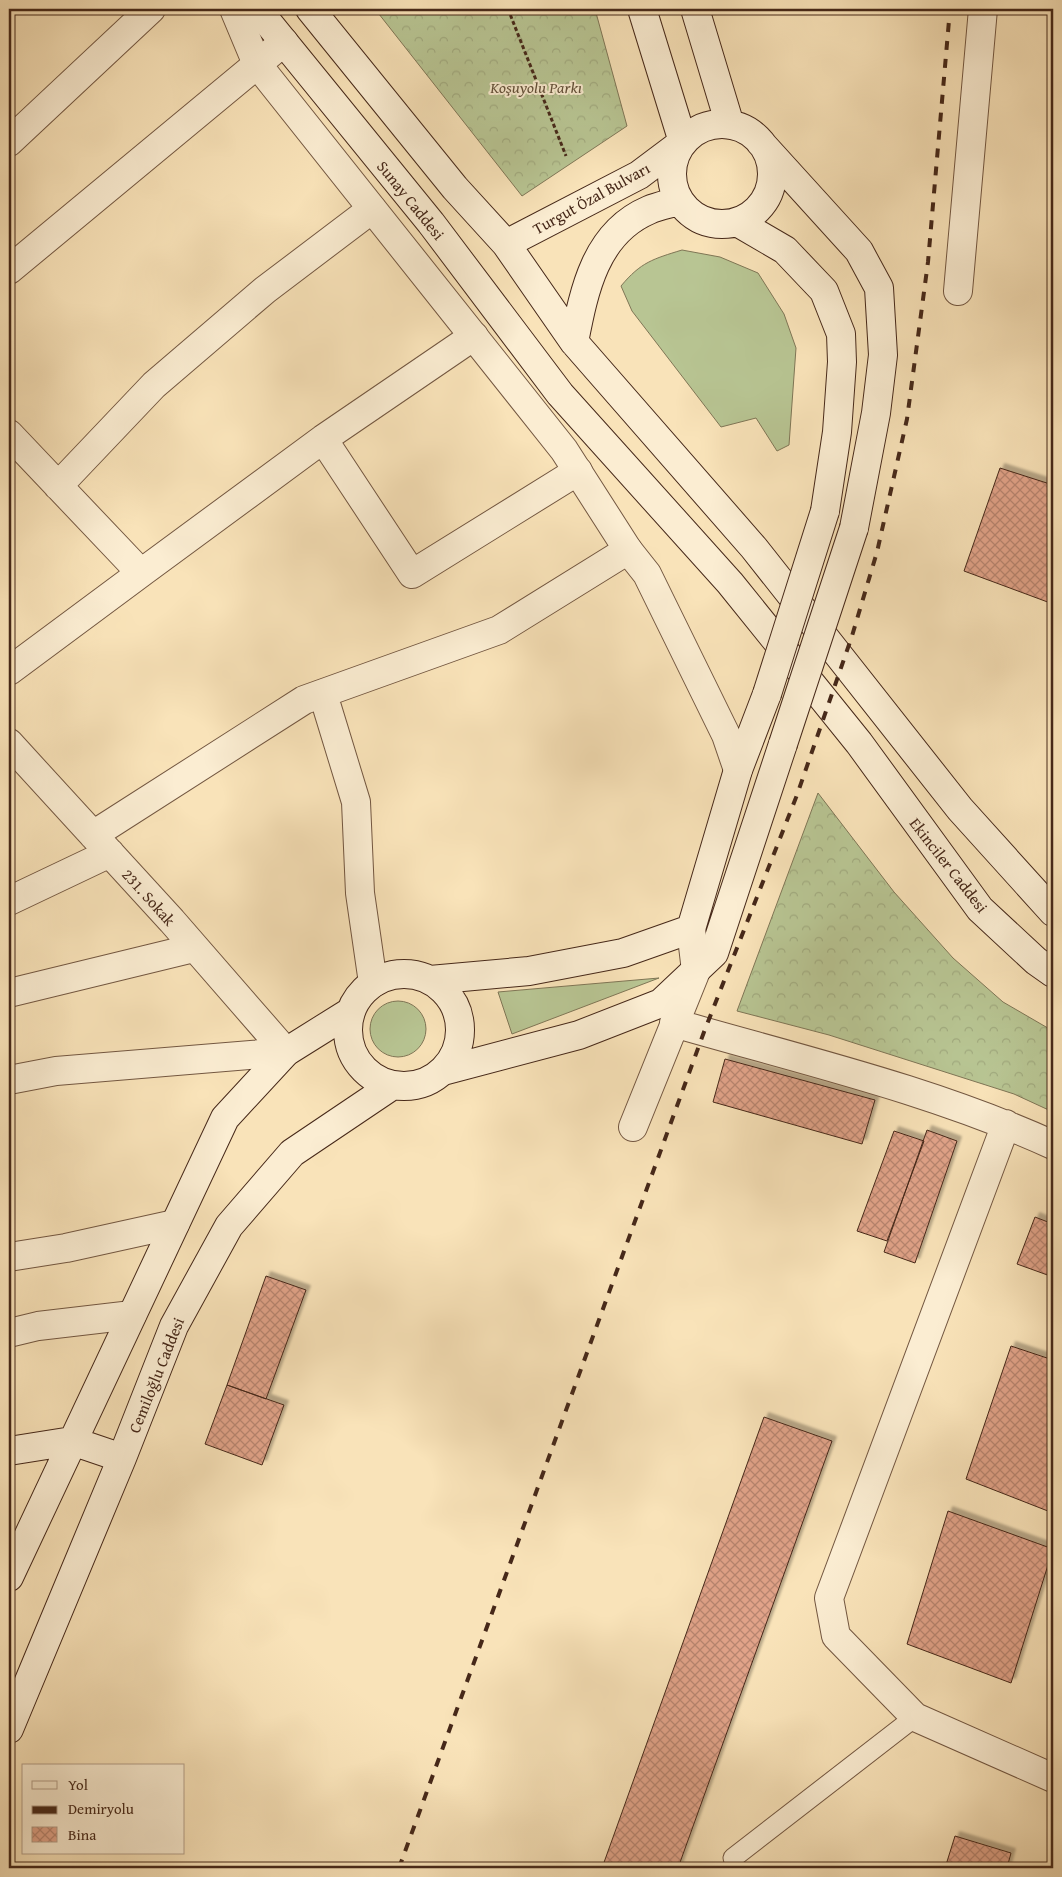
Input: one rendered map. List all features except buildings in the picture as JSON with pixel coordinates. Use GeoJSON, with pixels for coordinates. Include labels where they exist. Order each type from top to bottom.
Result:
{"type":"FeatureCollection","features":[{"type":"Feature","properties":{"kind":"main road"},"geometry":{"type":"LineString","coordinates":[[9,142],[150,9]]}},
{"type":"Feature","properties":{"kind":"main road"},"geometry":{"type":"LineString","coordinates":[[234,9],[257,64],[564,450],[578,471],[651,583],[726,735],[738,770]]}},
{"type":"Feature","properties":{"kind":"main road","name":"Sunay Caddesi"},"geometry":{"type":"LineString","coordinates":[[257,9],[431,223],[560,394],[730,583],[859,743]]}},
{"type":"Feature","properties":{"kind":"main road"},"geometry":{"type":"LineString","coordinates":[[310,9],[455,188],[506,244],[574,342],[754,548],[960,809],[1053,912]]}},
{"type":"Feature","properties":{"kind":"main road"},"geometry":{"type":"LineString","coordinates":[[642,9],[683,142]]}},
{"type":"Feature","properties":{"kind":"main road"},"geometry":{"type":"LineString","coordinates":[[695,9],[730,125]]}},
{"type":"Feature","properties":{"kind":"main road"},"geometry":{"type":"LineString","coordinates":[[958,291],[983,9]]}},
{"type":"Feature","properties":{"kind":"main road"},"geometry":{"type":"LineString","coordinates":[[9,270],[284,42]]}},
{"type":"Feature","properties":{"kind":"main road"},"geometry":{"type":"LineString","coordinates":[[443,1071],[579,1035],[661,1003],[714,953],[854,528],[876,412],[883,355],[879,288],[859,251],[760,142],[747,131],[730,125],[718,124],[704,127],[683,142],[675,156],[672,171],[673,187],[679,201],[690,213],[705,222],[721,225],[737,222],[752,215],[763,202],[770,188],[772,172],[768,156],[760,142]]}},
{"type":"Feature","properties":{"kind":"main road","name":"Turgut Özal Bulvarı"},"geometry":{"type":"LineString","coordinates":[[506,244],[638,175],[683,142]]}},
{"type":"Feature","properties":{"kind":"main road"},"geometry":{"type":"LineString","coordinates":[[574,342],[584,291],[599,254],[621,229],[648,210],[679,201]]}},
{"type":"Feature","properties":{"kind":"main road"},"geometry":{"type":"LineString","coordinates":[[58,486],[154,385],[265,290],[372,209]]}},
{"type":"Feature","properties":{"kind":"main road"},"geometry":{"type":"LineString","coordinates":[[632,1127],[696,971],[692,928],[738,770],[767,694],[825,512],[837,432],[842,362],[841,334],[824,291],[785,250],[737,222]]}},
{"type":"Feature","properties":{"kind":"main road"},"geometry":{"type":"LineString","coordinates":[[9,671],[324,439],[474,336]]}},
{"type":"Feature","properties":{"kind":"main road"},"geometry":{"type":"LineString","coordinates":[[9,434],[141,573]]}},
{"type":"Feature","properties":{"kind":"main road"},"geometry":{"type":"LineString","coordinates":[[324,439],[412,574],[578,471]]}},
{"type":"Feature","properties":{"kind":"main road"},"geometry":{"type":"LineString","coordinates":[[9,901],[101,844],[304,700],[499,630],[628,550]]}},
{"type":"Feature","properties":{"kind":"main road"},"geometry":{"type":"LineString","coordinates":[[323,694],[356,802],[360,893],[373,983]]}},
{"type":"Feature","properties":{"kind":"main road","name":"231. Sokak"},"geometry":{"type":"LineString","coordinates":[[9,743],[286,1052]]}},
{"type":"Feature","properties":{"kind":"main road","name":"Ekinciler Caddesi"},"geometry":{"type":"LineString","coordinates":[[859,743],[980,908],[1036,961],[1053,973]]}},
{"type":"Feature","properties":{"kind":"main road"},"geometry":{"type":"LineString","coordinates":[[430,980],[529,971],[623,953],[692,928]]}},
{"type":"Feature","properties":{"kind":"main road"},"geometry":{"type":"LineString","coordinates":[[9,993],[194,948]]}},
{"type":"Feature","properties":{"kind":"main road"},"geometry":{"type":"LineString","coordinates":[[401,974],[416,975],[430,980],[444,990],[455,1005],[460,1022],[460,1040],[454,1057],[443,1071],[429,1081],[411,1086],[393,1086],[375,1079],[361,1067],[351,1050],[348,1031],[350,1012],[359,996],[373,983],[386,977],[401,974]]}},
{"type":"Feature","properties":{"kind":"main road"},"geometry":{"type":"LineString","coordinates":[[9,1578],[225,1118],[286,1052],[350,1012]]}},
{"type":"Feature","properties":{"kind":"main road"},"geometry":{"type":"LineString","coordinates":[[674,1023],[898,1086],[1006,1124],[1053,1146]]}},
{"type":"Feature","properties":{"kind":"main road"},"geometry":{"type":"LineString","coordinates":[[9,1080],[56,1071],[286,1052]]}},
{"type":"Feature","properties":{"kind":"main road","name":"Cemiloğlu Caddesi"},"geometry":{"type":"LineString","coordinates":[[9,1729],[122,1458],[174,1326],[229,1226],[292,1153],[393,1086]]}},
{"type":"Feature","properties":{"kind":"main road"},"geometry":{"type":"LineString","coordinates":[[1006,1124],[829,1598],[836,1636],[915,1717],[1053,1778]]}},
{"type":"Feature","properties":{"kind":"main road"},"geometry":{"type":"LineString","coordinates":[[9,1258],[66,1248],[175,1224]]}},
{"type":"Feature","properties":{"kind":"main road"},"geometry":{"type":"LineString","coordinates":[[9,1333],[38,1326],[132,1315]]}},
{"type":"Feature","properties":{"kind":"main road"},"geometry":{"type":"LineString","coordinates":[[9,1451],[72,1441],[122,1458]]}},
{"type":"Feature","properties":{"kind":"lane"},"geometry":{"type":"LineString","coordinates":[[734,1858],[915,1717]]}},
{"type":"Feature","properties":{"kind":"path"},"geometry":{"type":"LineString","coordinates":[[508,9],[566,156]]}},
{"type":"Feature","properties":{"kind":"green space","name":"Koşuyolu Parkı"},"geometry":{"type":"Polygon","coordinates":[[[375,9],[595,9],[627,126],[522,196],[375,9]]]}},
{"type":"Feature","properties":{"kind":"green space"},"geometry":{"type":"Polygon","coordinates":[[[682,250],[720,257],[758,273],[784,314],[796,348],[789,445],[777,451],[756,418],[721,427],[632,311],[621,286],[641,266],[682,250]]]}},
{"type":"Feature","properties":{"kind":"green space"},"geometry":{"type":"Polygon","coordinates":[[[818,793],[894,892],[953,958],[1003,1002],[1053,1031],[1053,1112],[1014,1094],[829,1035],[737,1011],[818,793]]]}},
{"type":"Feature","properties":{"kind":"green space"},"geometry":{"type":"Polygon","coordinates":[[[659,978],[512,1034],[498,992],[659,978]]]}},
{"type":"Feature","properties":{"kind":"green space"},"geometry":{"type":"Polygon","coordinates":[[[398,1001],[409,1003],[418,1009],[424,1018],[426,1029],[424,1040],[418,1049],[409,1055],[398,1057],[387,1055],[378,1049],[372,1040],[370,1029],[372,1018],[378,1009],[387,1003],[398,1001]]]}},
{"type":"Feature","properties":{"kind":"railway"},"geometry":{"type":"LineString","coordinates":[[399,1868],[704,1032],[797,795],[852,636],[877,552],[907,419],[928,262],[950,9]]}}]}
